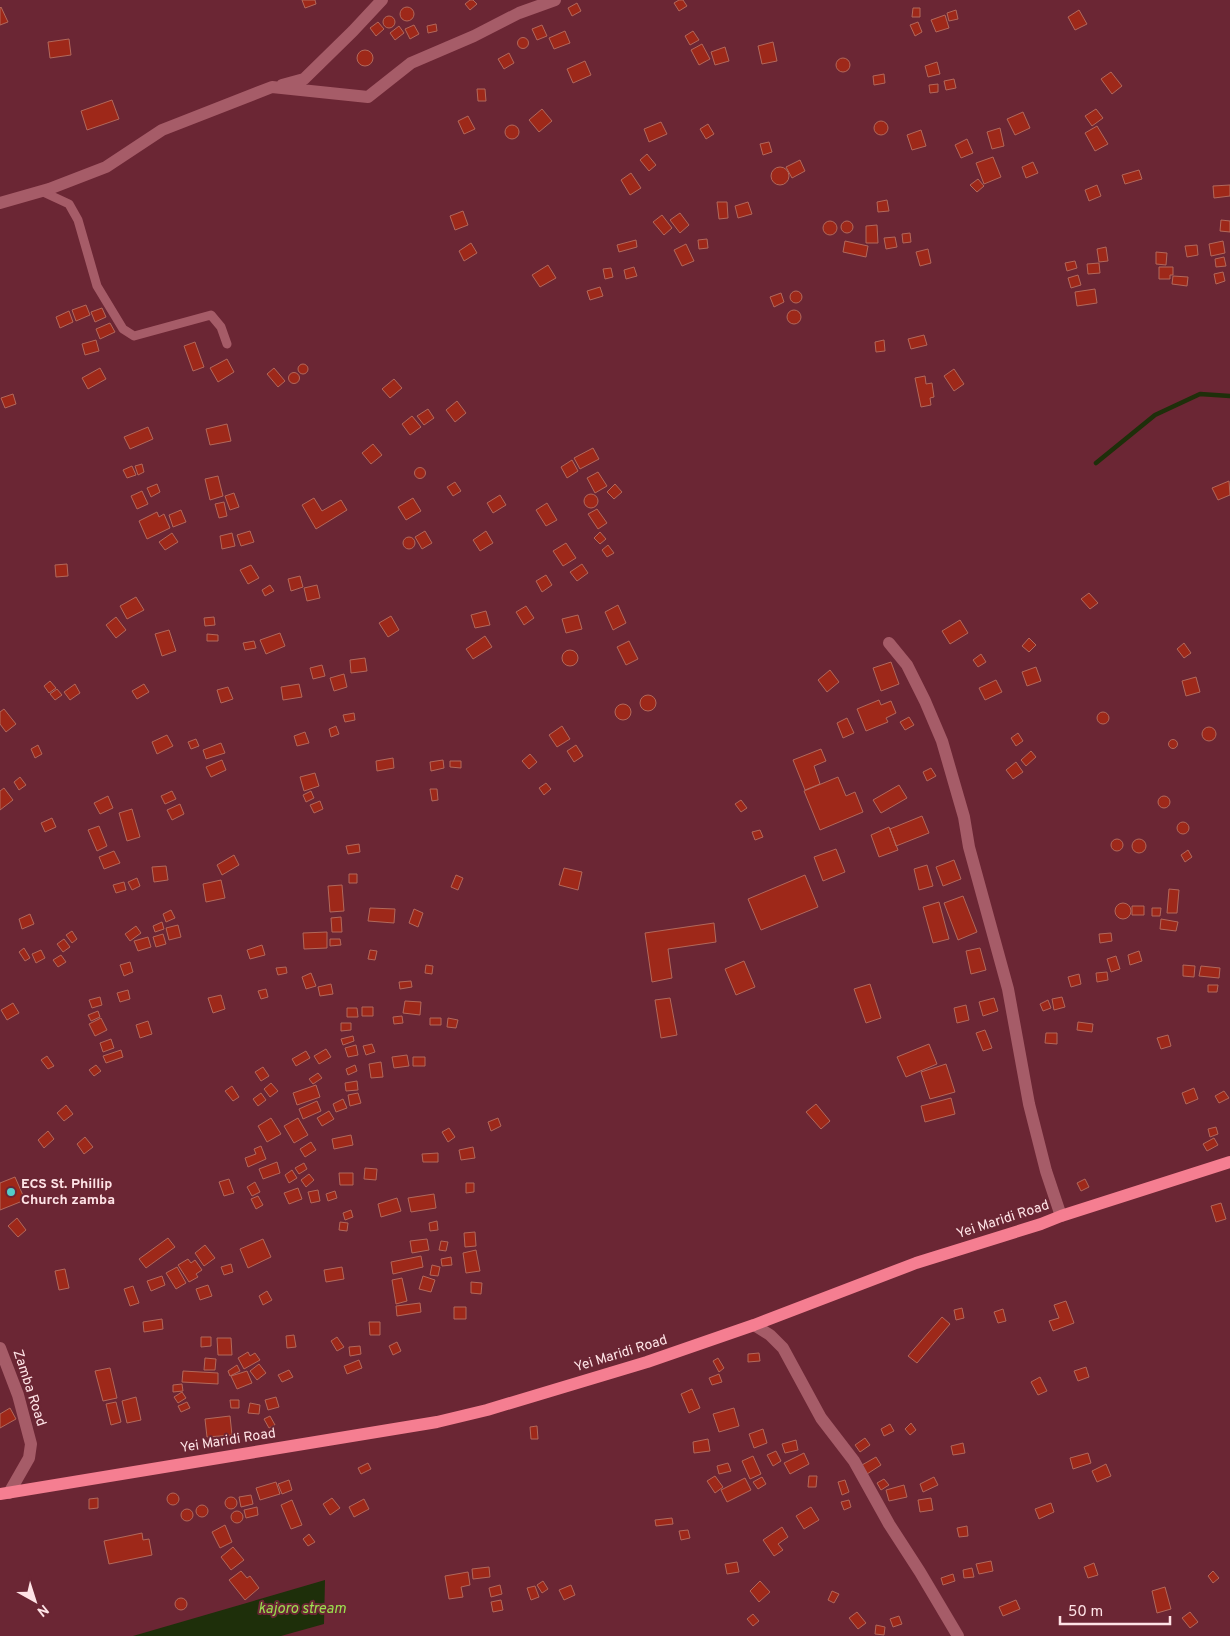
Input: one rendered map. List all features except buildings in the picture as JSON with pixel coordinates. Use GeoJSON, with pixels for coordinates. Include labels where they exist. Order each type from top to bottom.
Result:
{"type":"FeatureCollection","features":[{"type":"Feature","properties":{"kind":"main road","name":"Yei Maridi Road"},"geometry":{"type":"LineString","coordinates":[[5,1494],[437,1422],[487,1410],[648,1362],[754,1325],[916,1263],[1230,1162]]}},
{"type":"Feature","properties":{"kind":"street"},"geometry":{"type":"LineString","coordinates":[[0,203],[41,191],[106,167],[162,130],[272,87],[304,79],[382,0]]}},
{"type":"Feature","properties":{"kind":"street"},"geometry":{"type":"LineString","coordinates":[[272,87],[368,97],[411,63],[474,36],[519,13],[555,0]]}},
{"type":"Feature","properties":{"kind":"street"},"geometry":{"type":"LineString","coordinates":[[889,643],[907,665],[942,741],[964,817],[969,847],[1008,989],[1029,1104],[1046,1171],[1061,1216]]}},
{"type":"Feature","properties":{"kind":"street"},"geometry":{"type":"LineString","coordinates":[[754,1325],[770,1335],[783,1348],[821,1418],[854,1461],[889,1524],[958,1636]]}},
{"type":"Feature","properties":{"kind":"street","name":"Zamba Road"},"geometry":{"type":"LineString","coordinates":[[0,1348],[18,1395],[31,1444],[29,1458],[5,1494]]}},
{"type":"Feature","properties":{"kind":"lane"},"geometry":{"type":"LineString","coordinates":[[41,191],[69,204],[78,220],[98,286],[123,329],[134,336],[210,315],[221,327],[227,344]]}},
{"type":"Feature","properties":{"kind":"water","name":"kajoro stream"},"geometry":{"type":"Polygon","coordinates":[[[325,1580],[324,1624],[281,1636],[133,1636],[325,1580]]]}},
{"type":"Feature","properties":{"kind":"waterway"},"geometry":{"type":"LineString","coordinates":[[1096,463],[1155,415],[1200,394],[1230,396]]}},
{"type":"Feature","properties":{"kind":"place","name":"ECS St. Phillip Church zamba"},"geometry":{"type":"Point","coordinates":[11,1192]}}]}
